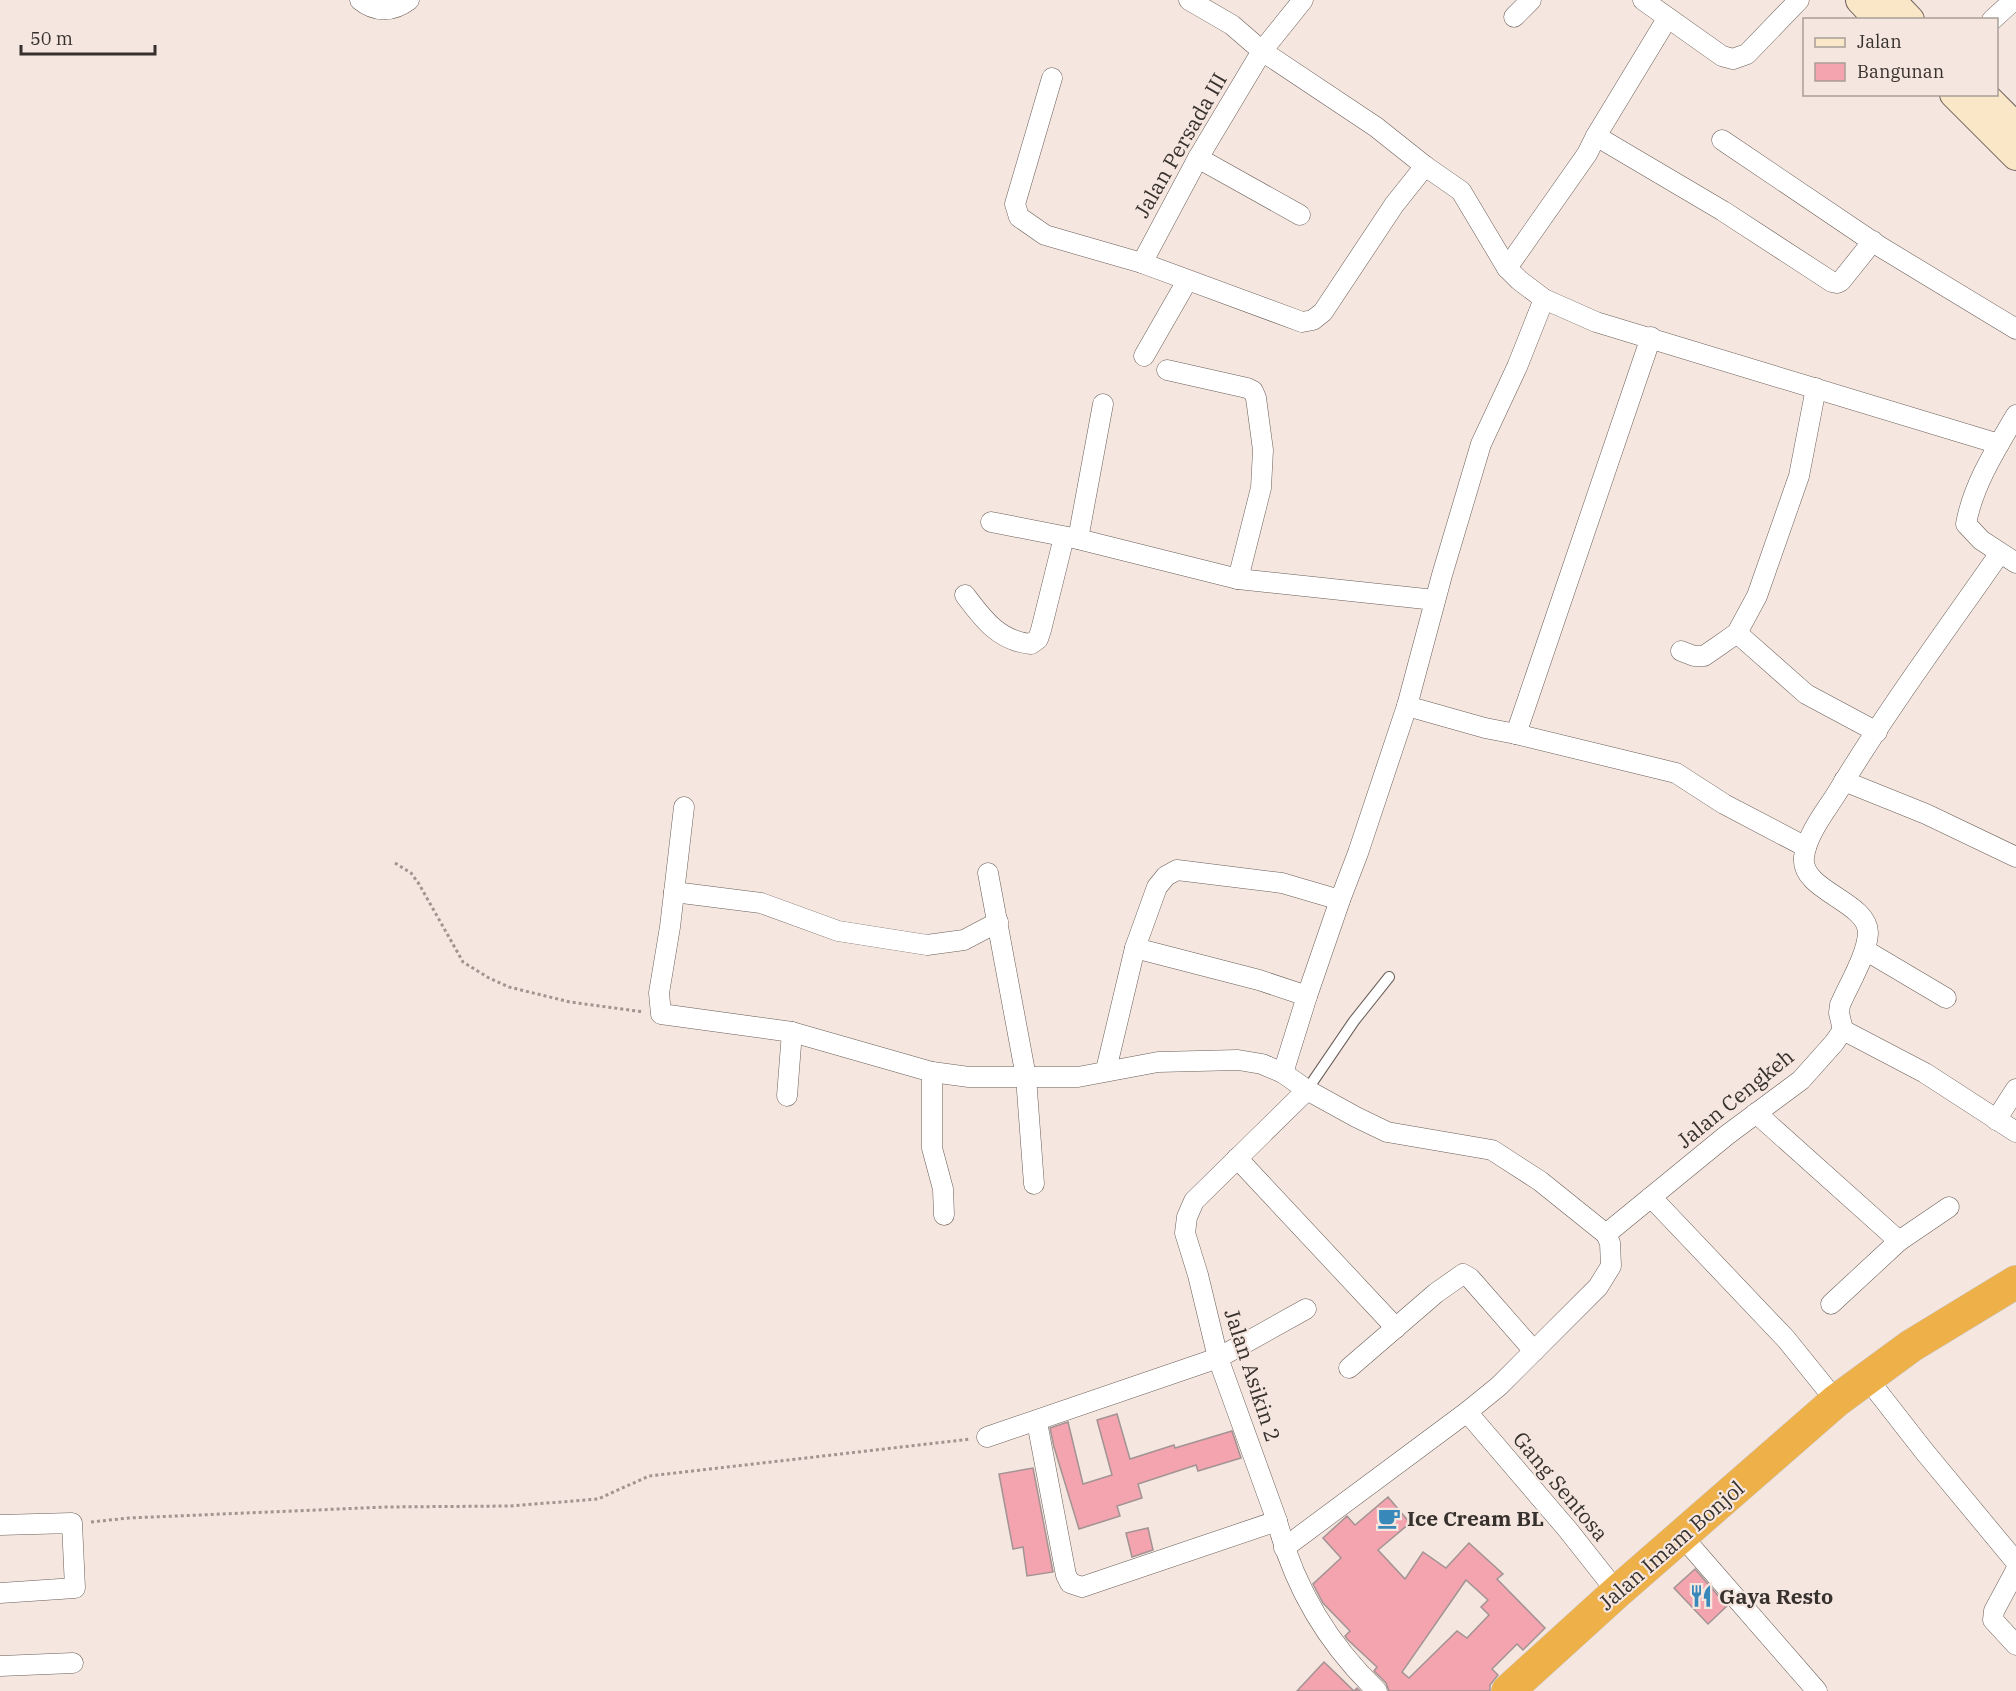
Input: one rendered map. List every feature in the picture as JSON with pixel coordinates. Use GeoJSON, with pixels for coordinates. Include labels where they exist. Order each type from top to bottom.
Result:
{"type":"FeatureCollection","features":[{"type":"Feature","properties":{"kind":"highway","name":"Jalan Imam Bonjol"},"geometry":{"type":"LineString","coordinates":[[1508,1691],[1681,1535],[1836,1401],[1911,1346],[2016,1282]]}},
{"type":"Feature","properties":{"kind":"street"},"geometry":{"type":"LineString","coordinates":[[360,0],[377,9],[391,10],[409,0]]}},
{"type":"Feature","properties":{"kind":"street"},"geometry":{"type":"LineString","coordinates":[[1189,0],[1232,25],[1262,51],[1376,128],[1425,166],[1461,190],[1507,268],[1544,299],[1596,322],[1999,444]]}},
{"type":"Feature","properties":{"kind":"street","name":"Jalan Persada III"},"geometry":{"type":"LineString","coordinates":[[1142,263],[1198,158],[1262,51],[1303,0]]}},
{"type":"Feature","properties":{"kind":"street"},"geometry":{"type":"LineString","coordinates":[[1514,17],[1531,0]]}},
{"type":"Feature","properties":{"kind":"street"},"geometry":{"type":"LineString","coordinates":[[1643,0],[1722,56],[1733,59],[1746,54],[1799,0]]}},
{"type":"Feature","properties":{"kind":"street"},"geometry":{"type":"LineString","coordinates":[[1860,0],[1877,18]]}},
{"type":"Feature","properties":{"kind":"street"},"geometry":{"type":"LineString","coordinates":[[1891,0],[1908,18]]}},
{"type":"Feature","properties":{"kind":"street"},"geometry":{"type":"LineString","coordinates":[[1994,18],[2014,0]]}},
{"type":"Feature","properties":{"kind":"street"},"geometry":{"type":"LineString","coordinates":[[1507,268],[1587,154],[1667,19]]}},
{"type":"Feature","properties":{"kind":"street"},"geometry":{"type":"LineString","coordinates":[[1052,78],[1015,204],[1019,217],[1045,235],[1142,263],[1302,322],[1313,320],[1323,312],[1394,205],[1425,166]]}},
{"type":"Feature","properties":{"kind":"street"},"geometry":{"type":"LineString","coordinates":[[1956,96],[2016,156]]}},
{"type":"Feature","properties":{"kind":"street"},"geometry":{"type":"LineString","coordinates":[[1985,96],[2016,127]]}},
{"type":"Feature","properties":{"kind":"street"},"geometry":{"type":"LineString","coordinates":[[1596,136],[1723,211],[1832,282],[1841,281],[1873,241]]}},
{"type":"Feature","properties":{"kind":"street"},"geometry":{"type":"LineString","coordinates":[[1722,140],[1873,241],[2016,329]]}},
{"type":"Feature","properties":{"kind":"street"},"geometry":{"type":"LineString","coordinates":[[1198,158],[1300,215]]}},
{"type":"Feature","properties":{"kind":"street"},"geometry":{"type":"LineString","coordinates":[[1144,356],[1187,280]]}},
{"type":"Feature","properties":{"kind":"street"},"geometry":{"type":"LineString","coordinates":[[1283,1073],[1307,996],[1407,706],[1435,600],[1481,444],[1517,367],[1544,299]]}},
{"type":"Feature","properties":{"kind":"street"},"geometry":{"type":"LineString","coordinates":[[1516,734],[1651,338]]}},
{"type":"Feature","properties":{"kind":"street"},"geometry":{"type":"LineString","coordinates":[[1167,370],[1247,388],[1253,391],[1256,398],[1263,450],[1261,488],[1238,579]]}},
{"type":"Feature","properties":{"kind":"street"},"geometry":{"type":"LineString","coordinates":[[1681,651],[1694,656],[1704,656],[1737,633],[1757,596],[1799,476],[1816,388]]}},
{"type":"Feature","properties":{"kind":"street"},"geometry":{"type":"LineString","coordinates":[[965,595],[987,624],[1018,643],[1031,644],[1038,639],[1071,538],[1103,404]]}},
{"type":"Feature","properties":{"kind":"street"},"geometry":{"type":"LineString","coordinates":[[2016,415],[1969,505],[1966,524],[1981,540],[2008,558],[1877,732],[1816,826],[1806,847],[1804,858],[1805,869],[1811,878],[1854,910],[1865,922],[1868,932],[1865,950],[1840,1005],[1839,1012],[1844,1030],[1925,1073],[2016,1132]]}},
{"type":"Feature","properties":{"kind":"street"},"geometry":{"type":"LineString","coordinates":[[991,522],[1071,538],[1238,579],[1435,600]]}},
{"type":"Feature","properties":{"kind":"street"},"geometry":{"type":"LineString","coordinates":[[1737,633],[1806,694],[1877,732]]}},
{"type":"Feature","properties":{"kind":"street"},"geometry":{"type":"LineString","coordinates":[[1407,706],[1485,728],[1676,773],[1724,804],[1806,847]]}},
{"type":"Feature","properties":{"kind":"street"},"geometry":{"type":"LineString","coordinates":[[1844,781],[1926,814],[2016,857]]}},
{"type":"Feature","properties":{"kind":"street"},"geometry":{"type":"LineString","coordinates":[[684,807],[659,993],[661,1014],[792,1032],[932,1072],[969,1077],[1078,1077],[1158,1062],[1238,1060],[1262,1064],[1283,1073],[1307,1090],[1387,1132],[1492,1150],[1540,1180],[1606,1234],[1610,1243],[1611,1266],[1598,1287],[1534,1352],[1499,1386],[1467,1412],[1284,1548]]}},
{"type":"Feature","properties":{"kind":"street"},"geometry":{"type":"LineString","coordinates":[[1106,1070],[1135,948],[1157,887],[1166,876],[1177,870],[1282,883],[1340,900]]}},
{"type":"Feature","properties":{"kind":"street"},"geometry":{"type":"LineString","coordinates":[[988,873],[1026,1077],[1034,1184]]}},
{"type":"Feature","properties":{"kind":"street"},"geometry":{"type":"LineString","coordinates":[[674,892],[761,903],[838,931],[927,945],[964,940],[998,922]]}},
{"type":"Feature","properties":{"kind":"street"},"geometry":{"type":"LineString","coordinates":[[1135,948],[1259,980],[1307,996]]}},
{"type":"Feature","properties":{"kind":"street"},"geometry":{"type":"LineString","coordinates":[[1865,950],[1946,998]]}},
{"type":"Feature","properties":{"kind":"street","name":"Jalan Cengkeh"},"geometry":{"type":"LineString","coordinates":[[1606,1234],[1800,1080],[1844,1030]]}},
{"type":"Feature","properties":{"kind":"street"},"geometry":{"type":"LineString","coordinates":[[787,1096],[792,1032]]}},
{"type":"Feature","properties":{"kind":"street"},"geometry":{"type":"LineString","coordinates":[[932,1072],[932,1148],[943,1190],[944,1215]]}},
{"type":"Feature","properties":{"kind":"street"},"geometry":{"type":"LineString","coordinates":[[1996,1120],[2016,1089]]}},
{"type":"Feature","properties":{"kind":"street","name":"Jalan Asikin 2"},"geometry":{"type":"LineString","coordinates":[[1307,1090],[1194,1201],[1187,1217],[1185,1233],[1198,1275],[1218,1358],[1277,1521],[1284,1548],[1306,1600],[1331,1640],[1359,1674],[1377,1691]]}},
{"type":"Feature","properties":{"kind":"street"},"geometry":{"type":"LineString","coordinates":[[1756,1113],[1899,1241]]}},
{"type":"Feature","properties":{"kind":"street"},"geometry":{"type":"LineString","coordinates":[[1237,1158],[1396,1328]]}},
{"type":"Feature","properties":{"kind":"street"},"geometry":{"type":"LineString","coordinates":[[1651,1197],[1786,1339],[1836,1401]]}},
{"type":"Feature","properties":{"kind":"street"},"geometry":{"type":"LineString","coordinates":[[1831,1304],[1899,1241],[1949,1207]]}},
{"type":"Feature","properties":{"kind":"street"},"geometry":{"type":"LineString","coordinates":[[1349,1368],[1436,1293],[1463,1275],[1470,1278],[1534,1352]]}},
{"type":"Feature","properties":{"kind":"street"},"geometry":{"type":"LineString","coordinates":[[987,1437],[1218,1358],[1306,1309]]}},
{"type":"Feature","properties":{"kind":"street"},"geometry":{"type":"LineString","coordinates":[[1868,1378],[1924,1451],[2016,1562]]}},
{"type":"Feature","properties":{"kind":"street","name":"Gang Sentosa"},"geometry":{"type":"LineString","coordinates":[[1467,1412],[1568,1530],[1617,1592]]}},
{"type":"Feature","properties":{"kind":"street"},"geometry":{"type":"LineString","coordinates":[[1036,1422],[1066,1575],[1070,1583],[1082,1587],[1277,1521]]}},
{"type":"Feature","properties":{"kind":"street"},"geometry":{"type":"LineString","coordinates":[[0,1525],[72,1524],[75,1587],[0,1593]]}},
{"type":"Feature","properties":{"kind":"street"},"geometry":{"type":"LineString","coordinates":[[1681,1535],[1817,1691]]}},
{"type":"Feature","properties":{"kind":"street"},"geometry":{"type":"LineString","coordinates":[[2016,1570],[1994,1611],[1993,1620],[2016,1645]]}},
{"type":"Feature","properties":{"kind":"street"},"geometry":{"type":"LineString","coordinates":[[0,1666],[73,1663]]}},
{"type":"Feature","properties":{"kind":"lane"},"geometry":{"type":"LineString","coordinates":[[1307,1090],[1354,1021],[1389,976]]}},
{"type":"Feature","properties":{"kind":"path"},"geometry":{"type":"LineString","coordinates":[[395,863],[411,873],[419,884],[464,962],[489,978],[509,987],[570,1002],[661,1014]]}},
{"type":"Feature","properties":{"kind":"path"},"geometry":{"type":"LineString","coordinates":[[72,1524],[129,1518],[386,1507],[510,1506],[598,1499],[649,1476],[987,1437]]}},
{"type":"Feature","properties":{"kind":"building"},"geometry":{"type":"Polygon","coordinates":[[[1117,1414],[1130,1459],[1174,1445],[1175,1448],[1232,1431],[1241,1458],[1198,1471],[1196,1465],[1138,1484],[1142,1498],[1117,1506],[1120,1516],[1079,1529],[1050,1428],[1068,1422],[1083,1484],[1112,1475],[1097,1420],[1117,1414]]]}},
{"type":"Feature","properties":{"kind":"building"},"geometry":{"type":"Polygon","coordinates":[[[1033,1468],[1053,1572],[1027,1576],[1023,1547],[1013,1549],[999,1474],[1033,1468]]]}},
{"type":"Feature","properties":{"kind":"building"},"geometry":{"type":"Polygon","coordinates":[[[1388,1497],[1410,1523],[1378,1550],[1405,1579],[1423,1552],[1446,1568],[1469,1543],[1503,1574],[1497,1579],[1545,1628],[1523,1650],[1517,1644],[1492,1669],[1498,1675],[1490,1685],[1490,1691],[1389,1691],[1386,1683],[1374,1671],[1377,1667],[1347,1639],[1345,1636],[1350,1631],[1323,1603],[1313,1584],[1341,1558],[1323,1538],[1347,1516],[1355,1525],[1388,1497]],[[1466,1580],[1402,1672],[1409,1678],[1457,1631],[1467,1638],[1489,1615],[1481,1607],[1488,1600],[1466,1580]]]}},
{"type":"Feature","properties":{"kind":"building"},"geometry":{"type":"Polygon","coordinates":[[[1148,1528],[1153,1550],[1132,1557],[1126,1533],[1148,1528]]]}},
{"type":"Feature","properties":{"kind":"building","name":"Gaya Resto"},"geometry":{"type":"Polygon","coordinates":[[[1695,1569],[1727,1606],[1708,1624],[1674,1588],[1695,1569]]]}},
{"type":"Feature","properties":{"kind":"building"},"geometry":{"type":"Polygon","coordinates":[[[1324,1662],[1354,1691],[1297,1691],[1324,1662]]]}},
{"type":"Feature","properties":{"kind":"place","name":"Ice Cream BL"},"geometry":{"type":"Point","coordinates":[1389,1518]}},
{"type":"Feature","properties":{"kind":"place","name":"Gaya Resto"},"geometry":{"type":"Point","coordinates":[1701,1596]}}]}
